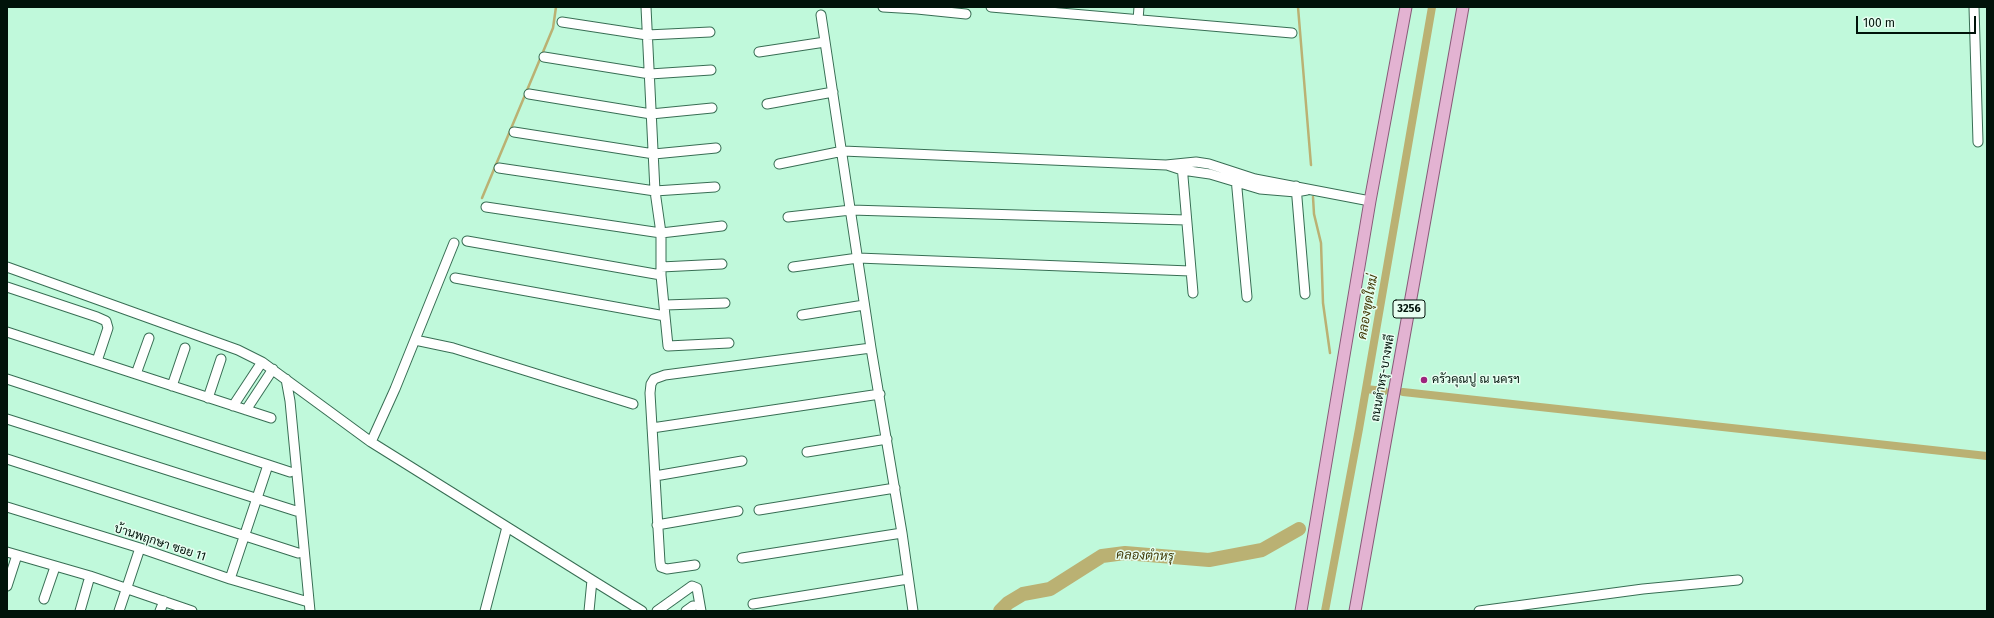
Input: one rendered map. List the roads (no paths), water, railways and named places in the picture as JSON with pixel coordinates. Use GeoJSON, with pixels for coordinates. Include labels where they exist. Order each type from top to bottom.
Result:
{"type":"FeatureCollection","features":[{"type":"Feature","properties":{"kind":"main road"},"geometry":{"type":"LineString","coordinates":[[1301,611],[1370,201],[1406,7]]}},
{"type":"Feature","properties":{"kind":"main road","name":"ถนนตำหรุ-บางพลี"},"geometry":{"type":"LineString","coordinates":[[1355,611],[1463,7]]}},
{"type":"Feature","properties":{"kind":"street"},"geometry":{"type":"LineString","coordinates":[[646,7],[655,192],[661,233],[661,271],[668,346],[729,343]]}},
{"type":"Feature","properties":{"kind":"street"},"geometry":{"type":"LineString","coordinates":[[883,7],[917,8],[966,14]]}},
{"type":"Feature","properties":{"kind":"street"},"geometry":{"type":"LineString","coordinates":[[991,7],[1292,33]]}},
{"type":"Feature","properties":{"kind":"street"},"geometry":{"type":"LineString","coordinates":[[1138,7],[1138,20]]}},
{"type":"Feature","properties":{"kind":"street"},"geometry":{"type":"LineString","coordinates":[[1974,7],[1978,142]]}},
{"type":"Feature","properties":{"kind":"street"},"geometry":{"type":"LineString","coordinates":[[821,15],[864,305],[880,394],[913,611]]}},
{"type":"Feature","properties":{"kind":"street"},"geometry":{"type":"LineString","coordinates":[[562,22],[647,35],[710,32]]}},
{"type":"Feature","properties":{"kind":"street"},"geometry":{"type":"LineString","coordinates":[[759,52],[825,42]]}},
{"type":"Feature","properties":{"kind":"street"},"geometry":{"type":"LineString","coordinates":[[544,57],[650,74],[711,70]]}},
{"type":"Feature","properties":{"kind":"street"},"geometry":{"type":"LineString","coordinates":[[767,104],[833,92]]}},
{"type":"Feature","properties":{"kind":"street"},"geometry":{"type":"LineString","coordinates":[[529,94],[651,114],[712,108]]}},
{"type":"Feature","properties":{"kind":"street"},"geometry":{"type":"LineString","coordinates":[[514,132],[654,154],[716,148]]}},
{"type":"Feature","properties":{"kind":"street"},"geometry":{"type":"LineString","coordinates":[[779,164],[842,151],[1182,166],[1209,164],[1255,179],[1296,189]]}},
{"type":"Feature","properties":{"kind":"street"},"geometry":{"type":"LineString","coordinates":[[1182,166],[1260,189],[1309,190],[1370,201]]}},
{"type":"Feature","properties":{"kind":"street"},"geometry":{"type":"LineString","coordinates":[[1182,166],[1193,293]]}},
{"type":"Feature","properties":{"kind":"street"},"geometry":{"type":"LineString","coordinates":[[499,168],[655,192],[715,187]]}},
{"type":"Feature","properties":{"kind":"street"},"geometry":{"type":"LineString","coordinates":[[1236,173],[1247,297]]}},
{"type":"Feature","properties":{"kind":"street"},"geometry":{"type":"LineString","coordinates":[[1296,189],[1305,294]]}},
{"type":"Feature","properties":{"kind":"street"},"geometry":{"type":"LineString","coordinates":[[486,207],[661,233],[722,226]]}},
{"type":"Feature","properties":{"kind":"street"},"geometry":{"type":"LineString","coordinates":[[788,217],[851,210],[1186,220]]}},
{"type":"Feature","properties":{"kind":"street"},"geometry":{"type":"LineString","coordinates":[[467,242],[661,271],[722,264]]}},
{"type":"Feature","properties":{"kind":"street"},"geometry":{"type":"LineString","coordinates":[[372,442],[454,243]]}},
{"type":"Feature","properties":{"kind":"street"},"geometry":{"type":"LineString","coordinates":[[793,267],[858,258],[1190,271]]}},
{"type":"Feature","properties":{"kind":"street"},"geometry":{"type":"LineString","coordinates":[[7,267],[238,350],[262,362],[372,442],[642,611]]}},
{"type":"Feature","properties":{"kind":"street"},"geometry":{"type":"LineString","coordinates":[[455,278],[665,316]]}},
{"type":"Feature","properties":{"kind":"street"},"geometry":{"type":"LineString","coordinates":[[7,287],[97,316],[106,321],[108,328],[98,361]]}},
{"type":"Feature","properties":{"kind":"street"},"geometry":{"type":"LineString","coordinates":[[665,305],[725,303]]}},
{"type":"Feature","properties":{"kind":"street"},"geometry":{"type":"LineString","coordinates":[[802,315],[864,305]]}},
{"type":"Feature","properties":{"kind":"street"},"geometry":{"type":"LineString","coordinates":[[7,332],[271,418]]}},
{"type":"Feature","properties":{"kind":"street"},"geometry":{"type":"LineString","coordinates":[[136,374],[149,338]]}},
{"type":"Feature","properties":{"kind":"street"},"geometry":{"type":"LineString","coordinates":[[415,340],[453,348],[633,404]]}},
{"type":"Feature","properties":{"kind":"street"},"geometry":{"type":"LineString","coordinates":[[172,386],[185,348]]}},
{"type":"Feature","properties":{"kind":"street"},"geometry":{"type":"LineString","coordinates":[[694,565],[667,570],[661,567],[657,525],[650,393],[651,384],[654,379],[665,375],[871,348]]}},
{"type":"Feature","properties":{"kind":"street"},"geometry":{"type":"LineString","coordinates":[[208,398],[221,359]]}},
{"type":"Feature","properties":{"kind":"street"},"geometry":{"type":"LineString","coordinates":[[233,406],[262,362]]}},
{"type":"Feature","properties":{"kind":"street"},"geometry":{"type":"LineString","coordinates":[[246,410],[273,369]]}},
{"type":"Feature","properties":{"kind":"street"},"geometry":{"type":"LineString","coordinates":[[7,379],[290,472]]}},
{"type":"Feature","properties":{"kind":"street"},"geometry":{"type":"LineString","coordinates":[[286,379],[291,409],[310,611]]}},
{"type":"Feature","properties":{"kind":"street"},"geometry":{"type":"LineString","coordinates":[[652,428],[880,394]]}},
{"type":"Feature","properties":{"kind":"street"},"geometry":{"type":"LineString","coordinates":[[7,419],[296,511]]}},
{"type":"Feature","properties":{"kind":"street"},"geometry":{"type":"LineString","coordinates":[[806,452],[887,439]]}},
{"type":"Feature","properties":{"kind":"street"},"geometry":{"type":"LineString","coordinates":[[7,459],[298,552]]}},
{"type":"Feature","properties":{"kind":"street"},"geometry":{"type":"LineString","coordinates":[[655,476],[742,461]]}},
{"type":"Feature","properties":{"kind":"street"},"geometry":{"type":"LineString","coordinates":[[230,579],[268,465]]}},
{"type":"Feature","properties":{"kind":"street"},"geometry":{"type":"LineString","coordinates":[[759,510],[895,488]]}},
{"type":"Feature","properties":{"kind":"street","name":"บ้านพฤกษา ซอย 11"},"geometry":{"type":"LineString","coordinates":[[7,507],[140,548],[230,579],[305,601]]}},
{"type":"Feature","properties":{"kind":"street"},"geometry":{"type":"LineString","coordinates":[[657,525],[738,511]]}},
{"type":"Feature","properties":{"kind":"street"},"geometry":{"type":"LineString","coordinates":[[485,611],[507,527]]}},
{"type":"Feature","properties":{"kind":"street"},"geometry":{"type":"LineString","coordinates":[[742,558],[902,532]]}},
{"type":"Feature","properties":{"kind":"street"},"geometry":{"type":"LineString","coordinates":[[119,611],[140,548]]}},
{"type":"Feature","properties":{"kind":"street"},"geometry":{"type":"LineString","coordinates":[[7,552],[90,576],[192,611]]}},
{"type":"Feature","properties":{"kind":"street"},"geometry":{"type":"LineString","coordinates":[[7,586],[17,555]]}},
{"type":"Feature","properties":{"kind":"street"},"geometry":{"type":"LineString","coordinates":[[44,599],[55,567]]}},
{"type":"Feature","properties":{"kind":"street"},"geometry":{"type":"LineString","coordinates":[[80,611],[90,576]]}},
{"type":"Feature","properties":{"kind":"street"},"geometry":{"type":"LineString","coordinates":[[754,604],[908,579]]}},
{"type":"Feature","properties":{"kind":"street"},"geometry":{"type":"LineString","coordinates":[[589,611],[592,580]]}},
{"type":"Feature","properties":{"kind":"street"},"geometry":{"type":"LineString","coordinates":[[1479,611],[1643,589],[1738,580]]}},
{"type":"Feature","properties":{"kind":"street"},"geometry":{"type":"LineString","coordinates":[[657,611],[692,586],[697,588],[693,609]]}},
{"type":"Feature","properties":{"kind":"street"},"geometry":{"type":"LineString","coordinates":[[160,611],[164,601]]}},
{"type":"Feature","properties":{"kind":"waterway"},"geometry":{"type":"LineString","coordinates":[[482,198],[553,28],[556,7]]}},
{"type":"Feature","properties":{"kind":"waterway"},"geometry":{"type":"LineString","coordinates":[[1298,7],[1311,165]]}},
{"type":"Feature","properties":{"kind":"waterway","name":"คลองขุดใหม่"},"geometry":{"type":"LineString","coordinates":[[1325,611],[1359,429],[1432,7]]}},
{"type":"Feature","properties":{"kind":"waterway"},"geometry":{"type":"LineString","coordinates":[[1313,197],[1314,214],[1321,243],[1323,303],[1330,353]]}},
{"type":"Feature","properties":{"kind":"waterway"},"geometry":{"type":"LineString","coordinates":[[1366,389],[1384,391]]}},
{"type":"Feature","properties":{"kind":"waterway"},"geometry":{"type":"LineString","coordinates":[[1403,392],[1987,456]]}},
{"type":"Feature","properties":{"kind":"waterway","name":"คลองตำหรุ"},"geometry":{"type":"LineString","coordinates":[[1000,611],[1008,603],[1023,594],[1050,589],[1102,556],[1125,553],[1209,560],[1262,550],[1299,529]]}},
{"type":"Feature","properties":{"kind":"place","name":"ครัวคุณปู ณ นครฯ"},"geometry":{"type":"Point","coordinates":[1424,380]}}]}
